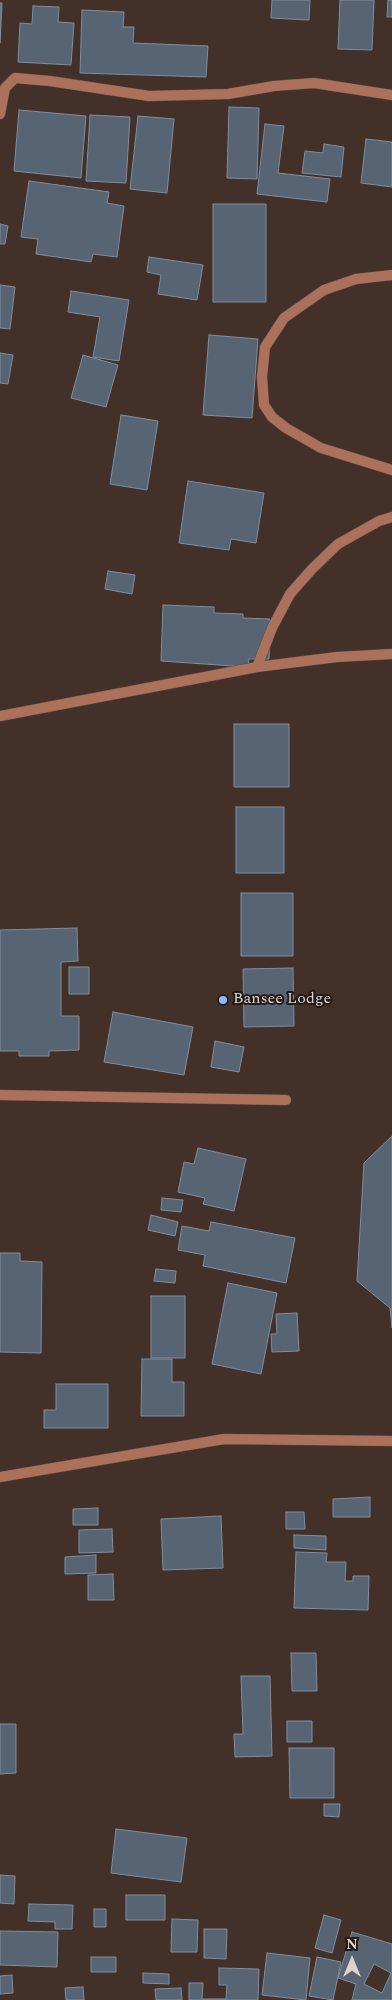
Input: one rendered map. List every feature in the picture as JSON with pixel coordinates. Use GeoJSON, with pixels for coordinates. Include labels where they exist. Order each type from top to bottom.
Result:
{"type":"FeatureCollection","features":[{"type":"Feature","properties":{"kind":"street"},"geometry":{"type":"LineString","coordinates":[[0,114],[4,88],[14,78],[50,81],[149,96],[228,94],[274,86],[314,83],[392,95]]}},
{"type":"Feature","properties":{"kind":"street"},"geometry":{"type":"LineString","coordinates":[[392,275],[356,279],[324,290],[284,318],[265,347],[262,377],[264,405],[272,417],[286,428],[321,448],[392,470]]}},
{"type":"Feature","properties":{"kind":"street"},"geometry":{"type":"LineString","coordinates":[[258,667],[272,628],[290,594],[312,569],[338,544],[379,521],[392,517]]}},
{"type":"Feature","properties":{"kind":"street"},"geometry":{"type":"LineString","coordinates":[[0,716],[258,667],[337,657],[392,654]]}},
{"type":"Feature","properties":{"kind":"street"},"geometry":{"type":"LineString","coordinates":[[0,1095],[286,1100]]}},
{"type":"Feature","properties":{"kind":"street"},"geometry":{"type":"LineString","coordinates":[[0,1477],[224,1439],[392,1441]]}},
{"type":"Feature","properties":{"kind":"building"},"geometry":{"type":"Polygon","coordinates":[[[272,0],[310,0],[309,20],[271,18],[272,0]]]}},
{"type":"Feature","properties":{"kind":"building"},"geometry":{"type":"Polygon","coordinates":[[[340,0],[374,0],[372,50],[338,49],[340,0]]]}},
{"type":"Feature","properties":{"kind":"building"},"geometry":{"type":"Polygon","coordinates":[[[388,0],[392,0],[392,17],[387,17],[388,0]]]}},
{"type":"Feature","properties":{"kind":"building"},"geometry":{"type":"Polygon","coordinates":[[[0,3],[2,3],[0,43],[0,3]]]}},
{"type":"Feature","properties":{"kind":"building"},"geometry":{"type":"Polygon","coordinates":[[[33,6],[59,7],[58,22],[74,23],[71,65],[18,62],[20,23],[32,24],[33,6]]]}},
{"type":"Feature","properties":{"kind":"building"},"geometry":{"type":"Polygon","coordinates":[[[82,10],[124,12],[123,27],[134,27],[133,43],[208,46],[206,77],[80,73],[82,10]]]}},
{"type":"Feature","properties":{"kind":"building"},"geometry":{"type":"Polygon","coordinates":[[[229,107],[259,108],[257,179],[227,178],[229,107]]]}},
{"type":"Feature","properties":{"kind":"building"},"geometry":{"type":"Polygon","coordinates":[[[19,110],[86,116],[81,178],[14,171],[19,110]]]}},
{"type":"Feature","properties":{"kind":"building"},"geometry":{"type":"Polygon","coordinates":[[[90,115],[130,117],[126,183],[86,181],[90,115]]]}},
{"type":"Feature","properties":{"kind":"building"},"geometry":{"type":"Polygon","coordinates":[[[138,116],[174,119],[167,193],[130,189],[138,116]]]}},
{"type":"Feature","properties":{"kind":"building"},"geometry":{"type":"Polygon","coordinates":[[[265,124],[284,126],[278,173],[330,179],[327,202],[257,194],[265,124]]]}},
{"type":"Feature","properties":{"kind":"building"},"geometry":{"type":"Polygon","coordinates":[[[366,139],[392,142],[392,187],[361,183],[366,139]]]}},
{"type":"Feature","properties":{"kind":"building"},"geometry":{"type":"Polygon","coordinates":[[[324,144],[344,147],[341,177],[302,173],[305,151],[323,153],[324,144]]]}},
{"type":"Feature","properties":{"kind":"building"},"geometry":{"type":"Polygon","coordinates":[[[29,181],[109,192],[107,203],[124,206],[117,257],[93,254],[91,262],[36,254],[38,239],[21,237],[29,181]]]}},
{"type":"Feature","properties":{"kind":"building"},"geometry":{"type":"Polygon","coordinates":[[[213,204],[266,204],[266,302],[213,302],[213,204]]]}},
{"type":"Feature","properties":{"kind":"building"},"geometry":{"type":"Polygon","coordinates":[[[0,224],[8,226],[5,244],[0,244],[0,224]]]}},
{"type":"Feature","properties":{"kind":"building"},"geometry":{"type":"Polygon","coordinates":[[[149,257],[203,265],[197,300],[158,294],[161,275],[147,272],[149,257]]]}},
{"type":"Feature","properties":{"kind":"building"},"geometry":{"type":"Polygon","coordinates":[[[0,285],[15,287],[10,329],[0,328],[0,285]]]}},
{"type":"Feature","properties":{"kind":"building"},"geometry":{"type":"Polygon","coordinates":[[[71,291],[129,300],[119,361],[93,357],[100,317],[68,312],[71,291]]]}},
{"type":"Feature","properties":{"kind":"building"},"geometry":{"type":"Polygon","coordinates":[[[209,335],[258,339],[252,418],[203,415],[209,335]]]}},
{"type":"Feature","properties":{"kind":"building"},"geometry":{"type":"Polygon","coordinates":[[[0,353],[13,355],[8,384],[0,383],[0,353]]]}},
{"type":"Feature","properties":{"kind":"building"},"geometry":{"type":"Polygon","coordinates":[[[83,355],[118,365],[106,407],[71,398],[83,355]]]}},
{"type":"Feature","properties":{"kind":"building"},"geometry":{"type":"Polygon","coordinates":[[[121,415],[158,421],[147,490],[110,484],[121,415]]]}},
{"type":"Feature","properties":{"kind":"building"},"geometry":{"type":"Polygon","coordinates":[[[188,481],[264,493],[256,543],[231,539],[229,550],[179,543],[188,481]]]}},
{"type":"Feature","properties":{"kind":"building"},"geometry":{"type":"Polygon","coordinates":[[[108,571],[135,575],[132,594],[105,589],[108,571]]]}},
{"type":"Feature","properties":{"kind":"building"},"geometry":{"type":"Polygon","coordinates":[[[163,605],[214,607],[214,613],[243,614],[243,618],[270,619],[269,659],[249,659],[248,667],[161,661],[163,605]]]}},
{"type":"Feature","properties":{"kind":"building"},"geometry":{"type":"Polygon","coordinates":[[[234,724],[289,724],[289,787],[234,787],[234,724]]]}},
{"type":"Feature","properties":{"kind":"building"},"geometry":{"type":"Polygon","coordinates":[[[236,807],[284,807],[284,873],[236,873],[236,807]]]}},
{"type":"Feature","properties":{"kind":"building"},"geometry":{"type":"Polygon","coordinates":[[[241,893],[293,893],[293,956],[241,956],[241,893]]]}},
{"type":"Feature","properties":{"kind":"building"},"geometry":{"type":"Polygon","coordinates":[[[77,928],[78,961],[61,962],[61,1016],[79,1016],[79,1050],[49,1051],[49,1056],[19,1056],[19,1051],[0,1051],[0,930],[77,928]]]}},
{"type":"Feature","properties":{"kind":"building"},"geometry":{"type":"Polygon","coordinates":[[[69,967],[89,967],[89,994],[69,994],[69,967]]]}},
{"type":"Feature","properties":{"kind":"building"},"geometry":{"type":"Polygon","coordinates":[[[293,968],[294,1026],[244,1027],[243,969],[293,968]]]}},
{"type":"Feature","properties":{"kind":"building"},"geometry":{"type":"Polygon","coordinates":[[[113,1012],[193,1027],[184,1075],[104,1062],[113,1012]]]}},
{"type":"Feature","properties":{"kind":"building"},"geometry":{"type":"Polygon","coordinates":[[[215,1041],[244,1047],[239,1072],[211,1067],[215,1041]]]}},
{"type":"Feature","properties":{"kind":"building"},"geometry":{"type":"Polygon","coordinates":[[[392,1136],[392,1328],[390,1308],[357,1281],[364,1163],[392,1136]]]}},
{"type":"Feature","properties":{"kind":"building"},"geometry":{"type":"Polygon","coordinates":[[[198,1148],[246,1159],[234,1211],[203,1204],[205,1198],[178,1192],[184,1162],[194,1164],[198,1148]]]}},
{"type":"Feature","properties":{"kind":"building"},"geometry":{"type":"Polygon","coordinates":[[[162,1198],[183,1200],[181,1212],[161,1210],[162,1198]]]}},
{"type":"Feature","properties":{"kind":"building"},"geometry":{"type":"Polygon","coordinates":[[[151,1215],[178,1222],[175,1236],[148,1230],[151,1215]]]}},
{"type":"Feature","properties":{"kind":"building"},"geometry":{"type":"Polygon","coordinates":[[[211,1222],[295,1238],[286,1283],[203,1266],[205,1255],[178,1250],[182,1226],[209,1231],[211,1222]]]}},
{"type":"Feature","properties":{"kind":"building"},"geometry":{"type":"Polygon","coordinates":[[[0,1253],[20,1253],[20,1261],[42,1262],[41,1353],[0,1352],[0,1253]]]}},
{"type":"Feature","properties":{"kind":"building"},"geometry":{"type":"Polygon","coordinates":[[[156,1269],[176,1271],[175,1283],[154,1281],[156,1269]]]}},
{"type":"Feature","properties":{"kind":"building"},"geometry":{"type":"Polygon","coordinates":[[[228,1283],[277,1293],[261,1374],[212,1364],[228,1283]]]}},
{"type":"Feature","properties":{"kind":"building"},"geometry":{"type":"Polygon","coordinates":[[[151,1296],[185,1296],[185,1358],[151,1358],[151,1296]]]}},
{"type":"Feature","properties":{"kind":"building"},"geometry":{"type":"Polygon","coordinates":[[[297,1313],[299,1351],[272,1352],[271,1334],[277,1334],[276,1314],[297,1313]]]}},
{"type":"Feature","properties":{"kind":"building"},"geometry":{"type":"Polygon","coordinates":[[[142,1359],[172,1359],[172,1382],[184,1382],[184,1416],[141,1416],[142,1359]]]}},
{"type":"Feature","properties":{"kind":"building"},"geometry":{"type":"Polygon","coordinates":[[[56,1384],[108,1384],[108,1428],[44,1428],[44,1410],[56,1410],[56,1384]]]}},
{"type":"Feature","properties":{"kind":"building"},"geometry":{"type":"Polygon","coordinates":[[[370,1497],[370,1517],[333,1517],[333,1499],[370,1497]]]}},
{"type":"Feature","properties":{"kind":"building"},"geometry":{"type":"Polygon","coordinates":[[[98,1508],[98,1525],[73,1525],[73,1509],[98,1508]]]}},
{"type":"Feature","properties":{"kind":"building"},"geometry":{"type":"Polygon","coordinates":[[[286,1512],[304,1512],[305,1529],[286,1529],[286,1512]]]}},
{"type":"Feature","properties":{"kind":"building"},"geometry":{"type":"Polygon","coordinates":[[[221,1516],[223,1568],[163,1570],[161,1519],[221,1516]]]}},
{"type":"Feature","properties":{"kind":"building"},"geometry":{"type":"Polygon","coordinates":[[[112,1529],[113,1552],[79,1553],[79,1530],[112,1529]]]}},
{"type":"Feature","properties":{"kind":"building"},"geometry":{"type":"Polygon","coordinates":[[[294,1535],[326,1536],[326,1550],[294,1548],[294,1535]]]}},
{"type":"Feature","properties":{"kind":"building"},"geometry":{"type":"Polygon","coordinates":[[[296,1552],[327,1553],[326,1562],[346,1562],[345,1581],[353,1581],[353,1576],[369,1576],[368,1610],[294,1608],[296,1552]]]}},
{"type":"Feature","properties":{"kind":"building"},"geometry":{"type":"Polygon","coordinates":[[[96,1555],[96,1573],[65,1574],[65,1557],[96,1555]]]}},
{"type":"Feature","properties":{"kind":"building"},"geometry":{"type":"Polygon","coordinates":[[[113,1574],[114,1600],[88,1600],[88,1575],[113,1574]]]}},
{"type":"Feature","properties":{"kind":"building"},"geometry":{"type":"Polygon","coordinates":[[[291,1653],[316,1653],[317,1691],[292,1691],[291,1653]]]}},
{"type":"Feature","properties":{"kind":"building"},"geometry":{"type":"Polygon","coordinates":[[[241,1676],[270,1676],[272,1756],[235,1757],[234,1734],[243,1734],[241,1676]]]}},
{"type":"Feature","properties":{"kind":"building"},"geometry":{"type":"Polygon","coordinates":[[[287,1721],[312,1721],[312,1742],[287,1742],[287,1721]]]}},
{"type":"Feature","properties":{"kind":"building"},"geometry":{"type":"Polygon","coordinates":[[[0,1724],[16,1724],[16,1773],[0,1774],[0,1724]]]}},
{"type":"Feature","properties":{"kind":"building"},"geometry":{"type":"Polygon","coordinates":[[[289,1748],[334,1748],[334,1798],[290,1798],[289,1748]]]}},
{"type":"Feature","properties":{"kind":"building"},"geometry":{"type":"Polygon","coordinates":[[[324,1804],[340,1804],[339,1817],[324,1816],[324,1804]]]}},
{"type":"Feature","properties":{"kind":"building"},"geometry":{"type":"Polygon","coordinates":[[[116,1829],[187,1838],[181,1882],[111,1873],[116,1829]]]}},
{"type":"Feature","properties":{"kind":"building"},"geometry":{"type":"Polygon","coordinates":[[[0,1875],[15,1876],[14,1904],[0,1903],[0,1875]]]}},
{"type":"Feature","properties":{"kind":"building"},"geometry":{"type":"Polygon","coordinates":[[[126,1895],[165,1895],[165,1920],[126,1920],[126,1895]]]}},
{"type":"Feature","properties":{"kind":"building"},"geometry":{"type":"Polygon","coordinates":[[[29,1904],[73,1905],[72,1929],[55,1929],[55,1922],[28,1921],[29,1904]]]}},
{"type":"Feature","properties":{"kind":"building"},"geometry":{"type":"Polygon","coordinates":[[[94,1909],[106,1909],[106,1927],[94,1927],[94,1909]]]}},
{"type":"Feature","properties":{"kind":"building"},"geometry":{"type":"Polygon","coordinates":[[[324,1915],[341,1920],[332,1953],[315,1948],[324,1915]]]}},
{"type":"Feature","properties":{"kind":"building"},"geometry":{"type":"Polygon","coordinates":[[[172,1919],[198,1920],[197,1952],[171,1952],[172,1919]]]}},
{"type":"Feature","properties":{"kind":"building"},"geometry":{"type":"Polygon","coordinates":[[[204,1929],[227,1929],[226,1959],[204,1958],[204,1929]]]}},
{"type":"Feature","properties":{"kind":"building"},"geometry":{"type":"Polygon","coordinates":[[[0,1931],[58,1932],[57,1967],[0,1965],[0,1931]]]}},
{"type":"Feature","properties":{"kind":"building"},"geometry":{"type":"Polygon","coordinates":[[[352,1932],[392,1944],[392,2000],[352,2000],[356,1984],[338,1978],[352,1932]],[[374,1964],[364,1984],[382,1993],[391,1973],[374,1964]]]}},
{"type":"Feature","properties":{"kind":"building"},"geometry":{"type":"Polygon","coordinates":[[[267,1953],[310,1958],[306,2000],[262,1995],[267,1953]]]}},
{"type":"Feature","properties":{"kind":"building"},"geometry":{"type":"Polygon","coordinates":[[[91,1957],[116,1957],[116,1972],[91,1972],[91,1957]]]}},
{"type":"Feature","properties":{"kind":"building"},"geometry":{"type":"Polygon","coordinates":[[[317,1957],[341,1962],[333,2000],[309,1996],[317,1957]]]}},
{"type":"Feature","properties":{"kind":"building"},"geometry":{"type":"Polygon","coordinates":[[[219,1968],[259,1969],[258,2000],[189,2000],[189,1983],[203,1983],[202,1999],[226,1999],[227,1985],[219,1985],[219,1968]]]}},
{"type":"Feature","properties":{"kind":"building"},"geometry":{"type":"Polygon","coordinates":[[[143,1973],[169,1974],[169,1984],[143,1983],[143,1973]]]}},
{"type":"Feature","properties":{"kind":"building"},"geometry":{"type":"Polygon","coordinates":[[[12,1975],[13,1993],[0,1994],[0,1976],[12,1975]]]}},
{"type":"Feature","properties":{"kind":"building"},"geometry":{"type":"Polygon","coordinates":[[[83,1987],[84,2000],[66,2000],[65,1988],[83,1987]]]}},
{"type":"Feature","properties":{"kind":"building"},"geometry":{"type":"Polygon","coordinates":[[[181,1988],[182,2000],[156,2000],[155,1989],[181,1988]]]}},
{"type":"Feature","properties":{"kind":"place","name":"Bansee Lodge"},"geometry":{"type":"Point","coordinates":[223,1000]}}]}
